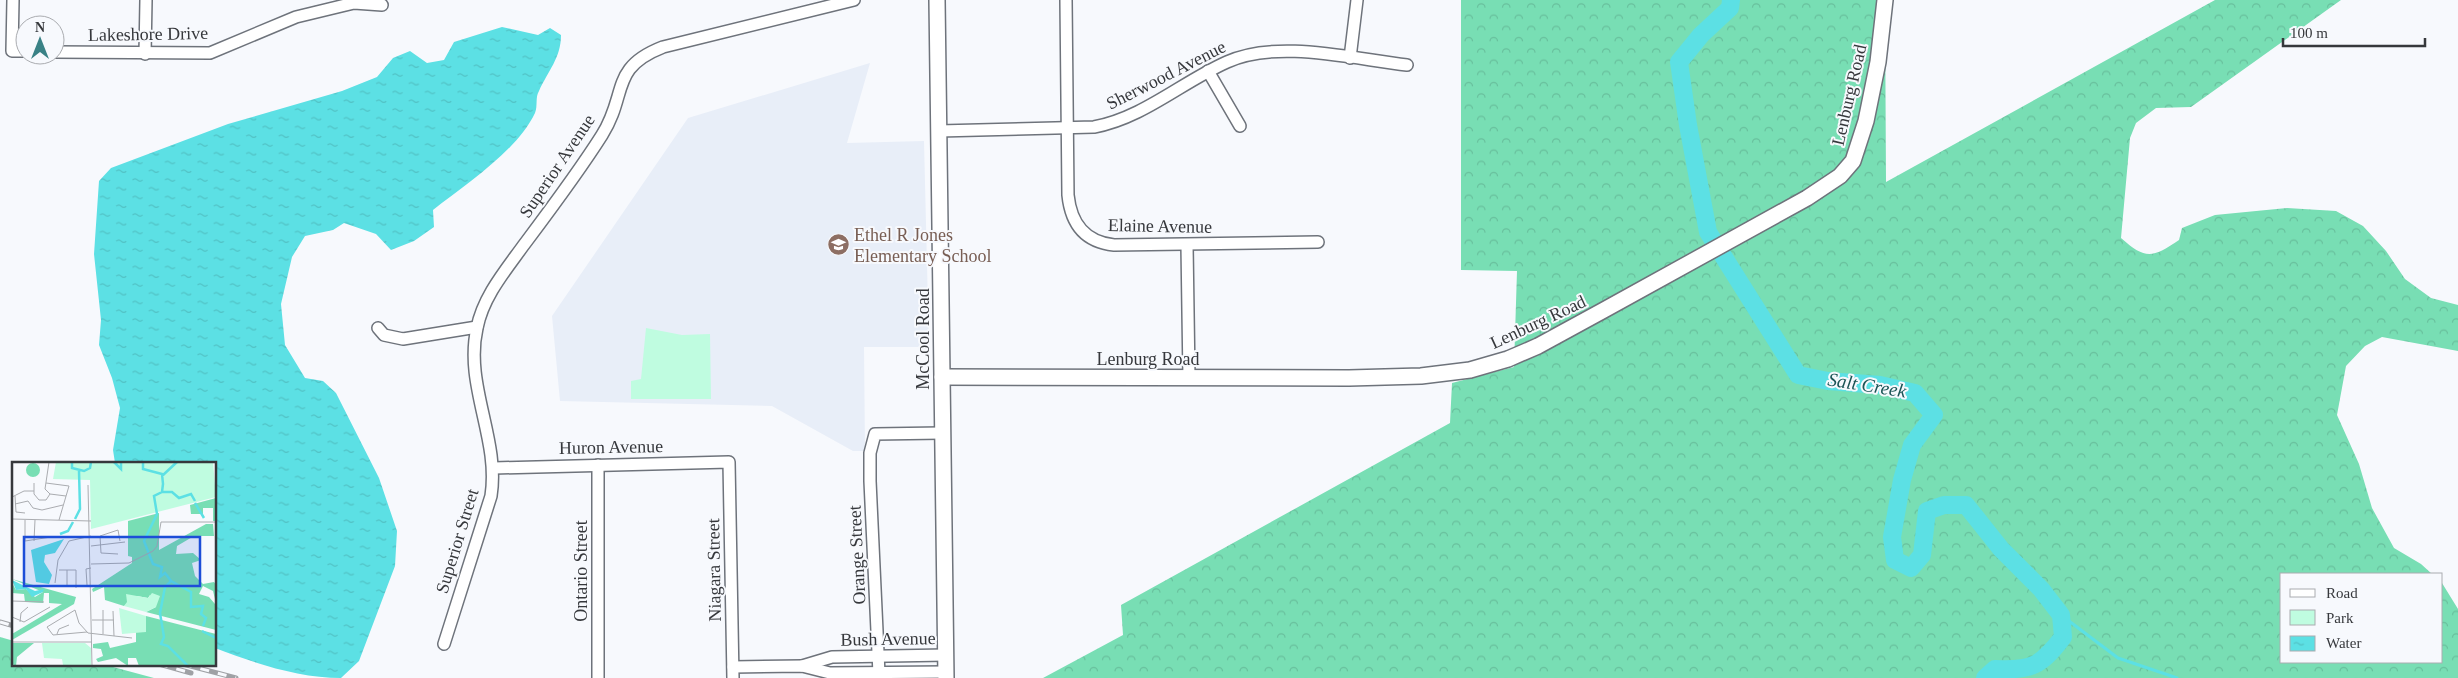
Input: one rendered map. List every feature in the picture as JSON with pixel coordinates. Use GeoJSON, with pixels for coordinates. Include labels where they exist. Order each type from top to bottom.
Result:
{"type":"FeatureCollection","features":[{"type":"Feature","properties":{"kind":"street"},"geometry":{"type":"LineString","coordinates":[[13,0],[12,51],[15,51]]}},
{"type":"Feature","properties":{"kind":"street"},"geometry":{"type":"LineString","coordinates":[[145,54],[146,0]]}},
{"type":"Feature","properties":{"kind":"street","name":"Superior Avenue"},"geometry":{"type":"LineString","coordinates":[[477,328],[493,289],[605,130],[623,79],[636,60],[664,47],[854,0]]}},
{"type":"Feature","properties":{"kind":"street","name":"McCool Road"},"geometry":{"type":"LineString","coordinates":[[937,0],[946,675]]}},
{"type":"Feature","properties":{"kind":"street","name":"Elaine Avenue"},"geometry":{"type":"LineString","coordinates":[[1066,0],[1069,207],[1078,229],[1086,236],[1106,244],[1318,242]]}},
{"type":"Feature","properties":{"kind":"street"},"geometry":{"type":"LineString","coordinates":[[1350,58],[1357,0]]}},
{"type":"Feature","properties":{"kind":"street","name":"Lenburg Road"},"geometry":{"type":"LineString","coordinates":[[942,377],[1385,377],[1447,374],[1470,370],[1508,359],[1538,346],[1746,232],[1830,184],[1840,176],[1852,161],[1866,121],[1876,70],[1885,0]]}},
{"type":"Feature","properties":{"kind":"street","name":"Lakeshore Drive"},"geometry":{"type":"LineString","coordinates":[[65,52],[210,54],[296,17],[354,3],[382,5]]}},
{"type":"Feature","properties":{"kind":"street","name":"Sherwood Avenue"},"geometry":{"type":"LineString","coordinates":[[939,131],[1094,127],[1122,119],[1208,71],[1242,56],[1271,51],[1407,65]]}},
{"type":"Feature","properties":{"kind":"street"},"geometry":{"type":"LineString","coordinates":[[1208,71],[1240,126]]}},
{"type":"Feature","properties":{"kind":"street"},"geometry":{"type":"LineString","coordinates":[[1187,244],[1189,378]]}},
{"type":"Feature","properties":{"kind":"street"},"geometry":{"type":"LineString","coordinates":[[378,328],[384,334],[403,338],[477,328]]}},
{"type":"Feature","properties":{"kind":"street","name":"Superior Street"},"geometry":{"type":"LineString","coordinates":[[444,644],[491,496],[494,468],[476,386],[474,347],[477,328]]}},
{"type":"Feature","properties":{"kind":"street","name":"Orange Street"},"geometry":{"type":"LineString","coordinates":[[879,674],[870,453],[875,434],[942,433]]}},
{"type":"Feature","properties":{"kind":"street","name":"Huron Avenue"},"geometry":{"type":"LineString","coordinates":[[494,468],[729,462]]}},
{"type":"Feature","properties":{"kind":"street","name":"Niagara Street"},"geometry":{"type":"LineString","coordinates":[[729,462],[733,672]]}},
{"type":"Feature","properties":{"kind":"street","name":"Ontario Street"},"geometry":{"type":"LineString","coordinates":[[598,465],[598,678]]}},
{"type":"Feature","properties":{"kind":"street","name":"Bush Avenue"},"geometry":{"type":"LineString","coordinates":[[733,672],[802,666],[832,657],[946,656]]}},
{"type":"Feature","properties":{"kind":"street","name":"Bush Avenue"},"geometry":{"type":"LineString","coordinates":[[802,666],[830,674],[946,675]]}},
{"type":"Feature","properties":{"kind":"shaded area"},"geometry":{"type":"Polygon","coordinates":[[[870,63],[847,143],[924,141],[929,347],[864,347],[865,451],[853,451],[772,406],[560,401],[552,316],[688,118],[870,63]]]}},
{"type":"Feature","properties":{"kind":"green space"},"geometry":{"type":"Polygon","coordinates":[[[1461,0],[1885,0],[1886,182],[2215,0],[2341,0],[2191,107],[2156,108],[2136,123],[2130,138],[2121,238],[2137,250],[2149,254],[2162,250],[2179,240],[2182,228],[2215,215],[2287,208],[2336,211],[2363,226],[2386,251],[2405,279],[2431,298],[2458,305],[2458,351],[2382,337],[2365,346],[2346,366],[2337,415],[2359,464],[2372,508],[2394,548],[2421,564],[2431,573],[2280,573],[2280,663],[2443,663],[2443,585],[2458,609],[2458,678],[1043,678],[1123,635],[1121,605],[1450,423],[1452,383],[1514,367],[1517,271],[1461,270],[1461,0]]]}},
{"type":"Feature","properties":{"kind":"green space"},"geometry":{"type":"Polygon","coordinates":[[[646,328],[682,335],[710,334],[711,399],[631,399],[631,381],[641,379],[646,328]]]}},
{"type":"Feature","properties":{"kind":"green space"},"geometry":{"type":"Polygon","coordinates":[[[0,637],[12,640],[12,666],[109,666],[154,678],[0,678],[0,637]]]}},
{"type":"Feature","properties":{"kind":"water"},"geometry":{"type":"Polygon","coordinates":[[[502,27],[538,35],[550,28],[561,35],[559,51],[538,93],[535,113],[527,127],[504,154],[433,210],[434,227],[414,241],[391,250],[376,234],[344,223],[333,230],[305,236],[292,257],[281,304],[285,345],[305,378],[323,381],[336,393],[379,478],[397,531],[395,566],[359,661],[341,678],[277,669],[216,648],[216,462],[115,462],[113,450],[120,408],[112,378],[99,345],[101,320],[94,254],[99,181],[111,168],[228,124],[342,91],[377,77],[393,58],[410,51],[427,63],[444,60],[454,42],[502,27]]]}},
{"type":"Feature","properties":{"kind":"waterway","name":"Salt Creek"},"geometry":{"type":"LineString","coordinates":[[1731,0],[1730,8],[1701,35],[1679,62],[1688,125],[1708,232],[1798,375],[1828,381],[1880,385],[1915,393],[1934,415],[1912,445],[1902,480],[1892,537],[1895,560],[1911,568],[1922,555],[1927,511],[1944,505],[1966,505],[2001,549],[2041,589],[2061,615],[2063,637],[2048,655],[2034,665],[2027,667],[1995,669],[1985,678]]}},
{"type":"Feature","properties":{"kind":"waterway"},"geometry":{"type":"LineString","coordinates":[[2061,615],[2118,658],[2177,678]]}},
{"type":"Feature","properties":{"kind":"railway"},"geometry":{"type":"LineString","coordinates":[[0,622],[12,625]]}},
{"type":"Feature","properties":{"kind":"railway"},"geometry":{"type":"LineString","coordinates":[[166,666],[191,673]]}},
{"type":"Feature","properties":{"kind":"railway"},"geometry":{"type":"LineString","coordinates":[[191,666],[236,678]]}},
{"type":"Feature","properties":{"kind":"place","name":"Ethel R Jones Elementary School"},"geometry":{"type":"Point","coordinates":[838,245]}}]}
